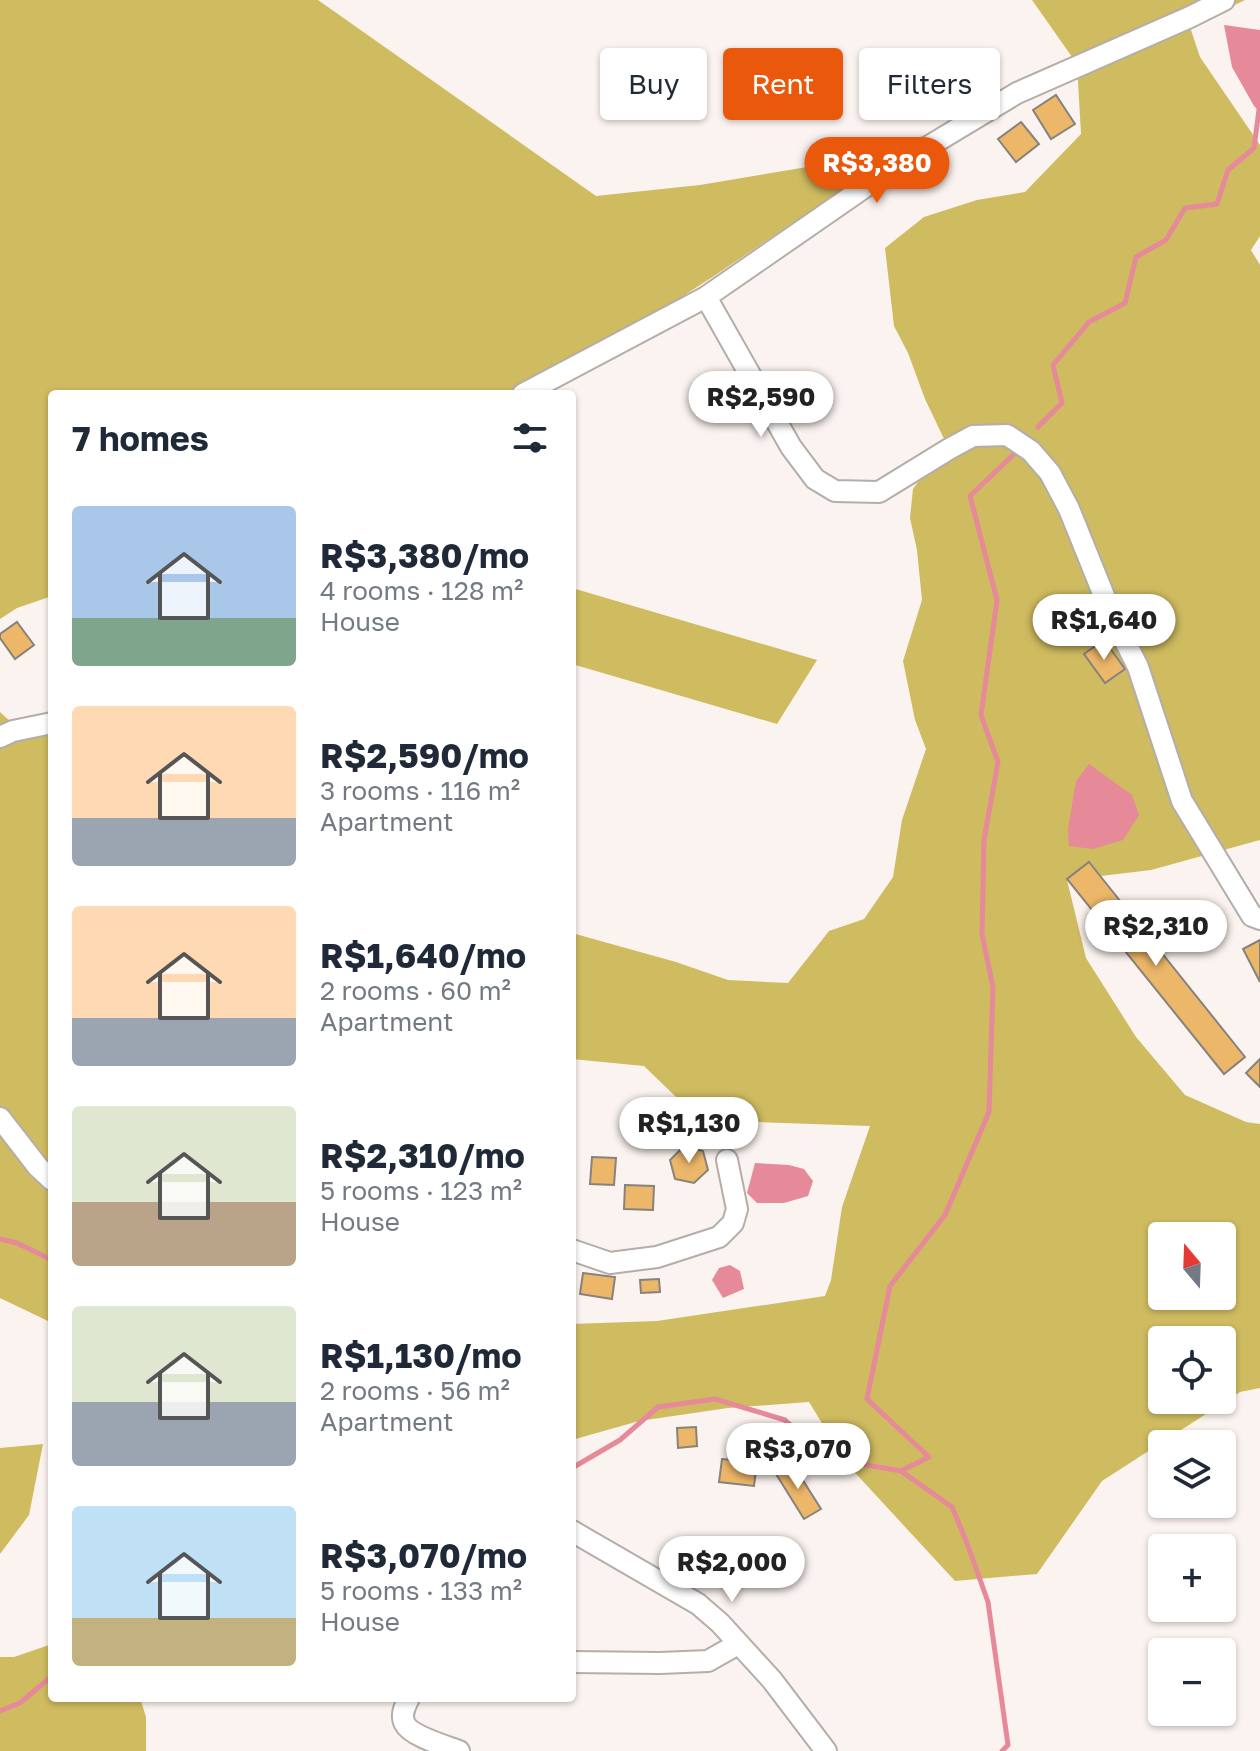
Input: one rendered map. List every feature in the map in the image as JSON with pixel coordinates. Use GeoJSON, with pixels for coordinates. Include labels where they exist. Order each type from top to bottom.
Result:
{"type":"FeatureCollection","features":[{"type":"Feature","properties":{"kind":"street"},"geometry":{"type":"LineString","coordinates":[[531,390],[706,297],[891,169],[1017,93],[1224,0]]}},
{"type":"Feature","properties":{"kind":"street"},"geometry":{"type":"LineString","coordinates":[[706,297],[791,447],[815,479],[835,491],[879,492],[973,436],[1007,435],[1031,451],[1050,473],[1069,509],[1111,613],[1138,667],[1182,801],[1252,916],[1260,919]]}},
{"type":"Feature","properties":{"kind":"street"},"geometry":{"type":"LineString","coordinates":[[0,737],[48,724]]}},
{"type":"Feature","properties":{"kind":"street"},"geometry":{"type":"LineString","coordinates":[[0,1118],[48,1176]]}},
{"type":"Feature","properties":{"kind":"street"},"geometry":{"type":"LineString","coordinates":[[576,1251],[610,1263],[657,1257],[719,1237],[733,1223],[737,1209],[727,1160]]}},
{"type":"Feature","properties":{"kind":"street"},"geometry":{"type":"LineString","coordinates":[[576,1533],[698,1604],[720,1623],[772,1680],[826,1751]]}},
{"type":"Feature","properties":{"kind":"street"},"geometry":{"type":"LineString","coordinates":[[576,1662],[708,1661],[738,1644]]}},
{"type":"Feature","properties":{"kind":"street"},"geometry":{"type":"LineString","coordinates":[[407,1702],[403,1712],[404,1723],[413,1732],[459,1751]]}},
{"type":"Feature","properties":{"kind":"shaded area"},"geometry":{"type":"Polygon","coordinates":[[[0,0],[318,0],[596,196],[700,185],[813,166],[885,161],[537,390],[48,390],[48,597],[17,608],[0,619],[0,0]]]}},
{"type":"Feature","properties":{"kind":"shaded area"},"geometry":{"type":"Polygon","coordinates":[[[1032,0],[1245,0],[1190,27],[1200,57],[1260,145],[1260,236],[1251,250],[1260,265],[1260,840],[1151,870],[1067,880],[1086,958],[1136,1037],[1185,1095],[1246,1122],[1260,1124],[1260,1388],[1236,1395],[1236,1326],[1148,1326],[1148,1414],[1206,1414],[1181,1430],[1148,1430],[1148,1451],[1102,1481],[1037,1574],[955,1581],[847,1464],[809,1402],[728,1408],[639,1421],[576,1439],[576,1324],[657,1321],[825,1296],[831,1280],[842,1207],[870,1126],[700,1120],[644,1066],[576,1059],[576,934],[728,980],[788,983],[829,931],[864,919],[893,877],[902,820],[926,749],[915,720],[903,661],[922,600],[910,518],[913,489],[946,443],[894,326],[885,248],[924,217],[977,200],[1025,192],[1081,134],[1077,64],[1032,0]]]}},
{"type":"Feature","properties":{"kind":"shaded area"},"geometry":{"type":"Polygon","coordinates":[[[1224,25],[1260,30],[1260,112],[1232,67],[1224,25]]]}},
{"type":"Feature","properties":{"kind":"shaded area"},"geometry":{"type":"Polygon","coordinates":[[[576,589],[817,660],[777,724],[576,665],[576,589]]]}},
{"type":"Feature","properties":{"kind":"shaded area"},"geometry":{"type":"Polygon","coordinates":[[[0,712],[21,731],[48,728],[48,1321],[0,1298],[0,712]]]}},
{"type":"Feature","properties":{"kind":"shaded area"},"geometry":{"type":"Polygon","coordinates":[[[1089,764],[1132,795],[1139,815],[1123,840],[1093,849],[1069,846],[1068,829],[1076,781],[1089,764]]]}},
{"type":"Feature","properties":{"kind":"shaded area"},"geometry":{"type":"Polygon","coordinates":[[[755,1163],[804,1169],[813,1181],[808,1196],[784,1203],[757,1203],[747,1193],[755,1163]]]}},
{"type":"Feature","properties":{"kind":"shaded area"},"geometry":{"type":"Polygon","coordinates":[[[730,1265],[740,1271],[744,1289],[723,1298],[712,1280],[719,1268],[730,1265]]]}},
{"type":"Feature","properties":{"kind":"shaded area"},"geometry":{"type":"Polygon","coordinates":[[[43,1444],[29,1515],[0,1554],[0,1448],[43,1444]]]}},
{"type":"Feature","properties":{"kind":"shaded area"},"geometry":{"type":"Polygon","coordinates":[[[48,1645],[48,1702],[141,1702],[146,1717],[146,1751],[0,1751],[0,1657],[14,1657],[48,1645]]]}},
{"type":"Feature","properties":{"kind":"building"},"geometry":{"type":"Polygon","coordinates":[[[1056,95],[1075,124],[1051,139],[1033,110],[1056,95]]]}},
{"type":"Feature","properties":{"kind":"building"},"geometry":{"type":"Polygon","coordinates":[[[1021,122],[1039,144],[1016,162],[998,139],[1021,122]]]}},
{"type":"Feature","properties":{"kind":"building"},"geometry":{"type":"Polygon","coordinates":[[[17,622],[34,645],[15,659],[0,634],[17,622]]]}},
{"type":"Feature","properties":{"kind":"building"},"geometry":{"type":"Polygon","coordinates":[[[1104,640],[1125,669],[1105,683],[1084,654],[1104,640]]]}},
{"type":"Feature","properties":{"kind":"building"},"geometry":{"type":"Polygon","coordinates":[[[1089,862],[1245,1057],[1224,1074],[1067,879],[1089,862]]]}},
{"type":"Feature","properties":{"kind":"building"},"geometry":{"type":"Polygon","coordinates":[[[1260,940],[1260,982],[1243,949],[1260,940]]]}},
{"type":"Feature","properties":{"kind":"building"},"geometry":{"type":"Polygon","coordinates":[[[1260,1059],[1260,1087],[1246,1073],[1260,1059]]]}},
{"type":"Feature","properties":{"kind":"building"},"geometry":{"type":"Polygon","coordinates":[[[684,1146],[703,1151],[708,1170],[694,1183],[675,1179],[670,1160],[684,1146]]]}},
{"type":"Feature","properties":{"kind":"building"},"geometry":{"type":"Polygon","coordinates":[[[592,1157],[616,1158],[614,1185],[590,1184],[592,1157]]]}},
{"type":"Feature","properties":{"kind":"building"},"geometry":{"type":"Polygon","coordinates":[[[625,1185],[654,1186],[653,1210],[624,1209],[625,1185]]]}},
{"type":"Feature","properties":{"kind":"building"},"geometry":{"type":"Polygon","coordinates":[[[583,1273],[615,1277],[612,1299],[580,1294],[583,1273]]]}},
{"type":"Feature","properties":{"kind":"building"},"geometry":{"type":"Polygon","coordinates":[[[659,1279],[660,1292],[641,1293],[640,1280],[659,1279]]]}},
{"type":"Feature","properties":{"kind":"building"},"geometry":{"type":"Polygon","coordinates":[[[696,1427],[697,1446],[678,1448],[677,1428],[696,1427]]]}},
{"type":"Feature","properties":{"kind":"building"},"geometry":{"type":"Polygon","coordinates":[[[722,1459],[757,1463],[754,1486],[719,1482],[722,1459]]]}},
{"type":"Feature","properties":{"kind":"building"},"geometry":{"type":"Polygon","coordinates":[[[792,1463],[821,1509],[804,1519],[776,1474],[792,1463]]]}},
{"type":"Feature","properties":{"kind":"waterway"},"geometry":{"type":"LineString","coordinates":[[1038,427],[1062,403],[1053,365],[1089,322],[1125,303],[1136,257],[1166,240],[1185,208],[1217,204],[1228,170],[1254,148],[1260,102]]}},
{"type":"Feature","properties":{"kind":"waterway"},"geometry":{"type":"LineString","coordinates":[[901,1471],[929,1457],[867,1399],[890,1286],[945,1215],[989,1112],[993,987],[982,934],[984,840],[998,762],[981,715],[997,600],[970,496],[1013,455]]}},
{"type":"Feature","properties":{"kind":"waterway"},"geometry":{"type":"LineString","coordinates":[[0,1239],[17,1243],[48,1258]]}},
{"type":"Feature","properties":{"kind":"waterway"},"geometry":{"type":"LineString","coordinates":[[576,1466],[620,1440],[658,1407],[715,1399],[785,1420],[826,1458],[901,1471],[952,1507],[967,1543],[988,1602],[1008,1745],[1002,1751]]}},
{"type":"Feature","properties":{"kind":"waterway"},"geometry":{"type":"LineString","coordinates":[[0,1711],[20,1703],[48,1679]]}}]}
